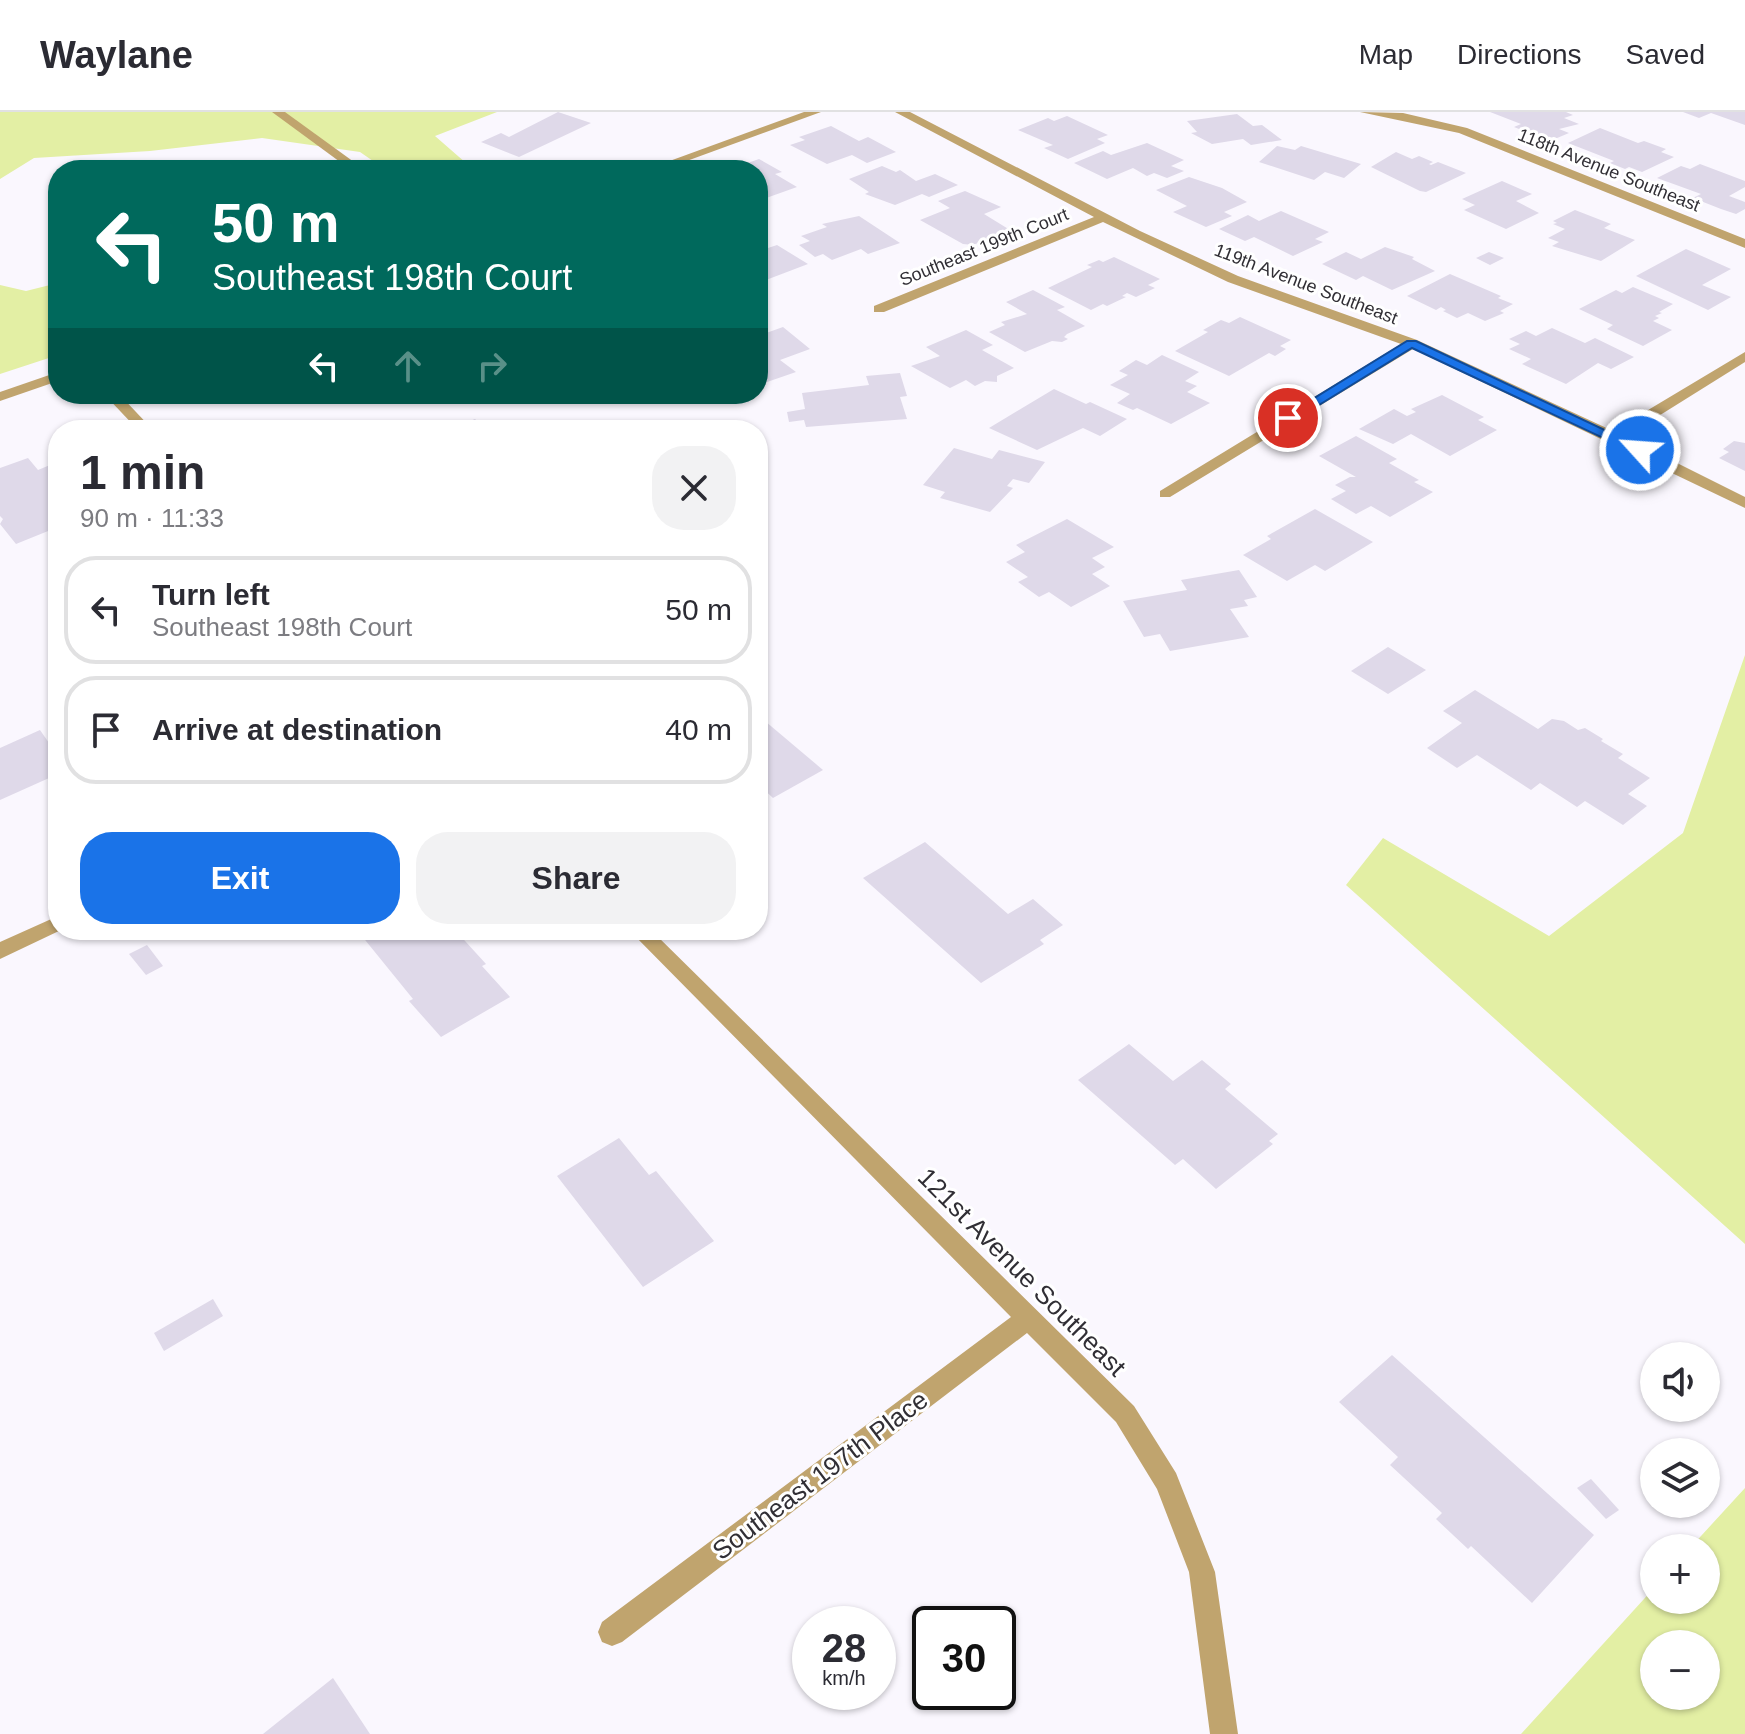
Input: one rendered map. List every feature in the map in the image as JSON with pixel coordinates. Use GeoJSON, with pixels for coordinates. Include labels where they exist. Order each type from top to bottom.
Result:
{"type":"FeatureCollection","features":[{"type":"Feature","properties":{"kind":"street"},"geometry":{"type":"LineString","coordinates":[[278,112],[345,160]]}},
{"type":"Feature","properties":{"kind":"street"},"geometry":{"type":"LineString","coordinates":[[679,160],[815,112]]}},
{"type":"Feature","properties":{"kind":"street","name":"119th Avenue Southeast"},"geometry":{"type":"LineString","coordinates":[[901,112],[1102,218],[1233,279],[1412,343],[1614,437],[1745,503]]}},
{"type":"Feature","properties":{"kind":"street","name":"118th Avenue Southeast"},"geometry":{"type":"LineString","coordinates":[[1366,112],[1403,116],[1463,130],[1745,244]]}},
{"type":"Feature","properties":{"kind":"street","name":"Southeast 199th Court"},"geometry":{"type":"LineString","coordinates":[[879,309],[1102,218]]}},
{"type":"Feature","properties":{"kind":"street"},"geometry":{"type":"LineString","coordinates":[[1165,494],[1412,343]]}},
{"type":"Feature","properties":{"kind":"street"},"geometry":{"type":"LineString","coordinates":[[1614,437],[1745,356]]}},
{"type":"Feature","properties":{"kind":"street"},"geometry":{"type":"LineString","coordinates":[[0,397],[48,380]]}},
{"type":"Feature","properties":{"kind":"street"},"geometry":{"type":"LineString","coordinates":[[121,404],[136,420]]}},
{"type":"Feature","properties":{"kind":"street"},"geometry":{"type":"LineString","coordinates":[[0,951],[48,928]]}},
{"type":"Feature","properties":{"kind":"street","name":"121st Avenue Southeast"},"geometry":{"type":"LineString","coordinates":[[649,940],[1125,1414],[1167,1482],[1202,1572],[1224,1734]]}},
{"type":"Feature","properties":{"kind":"street","name":"Southeast 197th Place"},"geometry":{"type":"LineString","coordinates":[[612,1632],[1028,1318]]}},
{"type":"Feature","properties":{"kind":"green space"},"geometry":{"type":"Polygon","coordinates":[[[0,112],[497,112],[435,136],[463,160],[372,160],[360,152],[262,138],[150,151],[34,158],[0,179],[0,112]]]}},
{"type":"Feature","properties":{"kind":"green space"},"geometry":{"type":"Polygon","coordinates":[[[0,285],[26,291],[48,286],[48,358],[0,374],[0,285]]]}},
{"type":"Feature","properties":{"kind":"green space"},"geometry":{"type":"Polygon","coordinates":[[[1745,655],[1745,1244],[1346,885],[1383,838],[1549,936],[1683,833],[1745,655]]]}},
{"type":"Feature","properties":{"kind":"green space"},"geometry":{"type":"Polygon","coordinates":[[[1745,1488],[1745,1734],[1521,1734],[1640,1603],[1640,1614],[1720,1614],[1720,1534],[1703,1534],[1745,1488]]]}},
{"type":"Feature","properties":{"kind":"building"},"geometry":{"type":"Polygon","coordinates":[[[558,112],[591,123],[519,157],[481,142],[501,133],[509,137],[558,112]]]}},
{"type":"Feature","properties":{"kind":"building"},"geometry":{"type":"Polygon","coordinates":[[[1490,112],[1566,112],[1573,115],[1564,118],[1579,124],[1559,129],[1569,133],[1550,141],[1514,127],[1521,124],[1490,112]]]}},
{"type":"Feature","properties":{"kind":"building"},"geometry":{"type":"Polygon","coordinates":[[[1683,112],[1745,112],[1745,125],[1711,113],[1699,118],[1683,112]]]}},
{"type":"Feature","properties":{"kind":"building"},"geometry":{"type":"Polygon","coordinates":[[[1237,114],[1253,126],[1262,125],[1282,140],[1251,145],[1243,139],[1212,144],[1191,133],[1197,132],[1187,121],[1237,114]]]}},
{"type":"Feature","properties":{"kind":"building"},"geometry":{"type":"Polygon","coordinates":[[[1067,116],[1108,135],[1097,139],[1105,143],[1068,159],[1044,148],[1053,145],[1018,130],[1048,118],[1054,121],[1067,116]]]}},
{"type":"Feature","properties":{"kind":"building"},"geometry":{"type":"Polygon","coordinates":[[[831,126],[859,141],[868,137],[896,152],[867,163],[852,155],[827,164],[790,145],[805,140],[799,137],[831,126]]]}},
{"type":"Feature","properties":{"kind":"building"},"geometry":{"type":"Polygon","coordinates":[[[1600,128],[1638,143],[1644,141],[1666,149],[1661,152],[1674,157],[1642,172],[1629,167],[1625,169],[1610,163],[1614,161],[1568,143],[1600,128]]]}},
{"type":"Feature","properties":{"kind":"building"},"geometry":{"type":"Polygon","coordinates":[[[1147,143],[1184,160],[1171,166],[1184,171],[1167,178],[1154,173],[1147,176],[1133,168],[1107,179],[1074,163],[1103,151],[1111,155],[1147,143]]]}},
{"type":"Feature","properties":{"kind":"building"},"geometry":{"type":"Polygon","coordinates":[[[1277,146],[1295,150],[1301,146],[1361,164],[1344,178],[1325,172],[1314,180],[1259,162],[1277,146]]]}},
{"type":"Feature","properties":{"kind":"building"},"geometry":{"type":"Polygon","coordinates":[[[1396,152],[1412,159],[1419,156],[1433,162],[1431,165],[1438,162],[1466,173],[1426,192],[1420,191],[1371,167],[1396,152]]]}},
{"type":"Feature","properties":{"kind":"building"},"geometry":{"type":"Polygon","coordinates":[[[768,164],[782,172],[775,174],[797,187],[768,197],[768,164]]]}},
{"type":"Feature","properties":{"kind":"building"},"geometry":{"type":"Polygon","coordinates":[[[1700,164],[1745,181],[1745,187],[1729,196],[1745,202],[1745,209],[1736,214],[1721,209],[1693,198],[1701,194],[1657,178],[1681,166],[1690,169],[1700,164]]]}},
{"type":"Feature","properties":{"kind":"building"},"geometry":{"type":"Polygon","coordinates":[[[882,166],[896,172],[900,170],[916,181],[935,174],[958,185],[929,197],[922,194],[895,205],[865,194],[869,192],[849,179],[882,166]]]}},
{"type":"Feature","properties":{"kind":"building"},"geometry":{"type":"Polygon","coordinates":[[[1189,177],[1222,188],[1247,202],[1224,212],[1232,216],[1206,227],[1173,212],[1187,206],[1156,190],[1189,177]]]}},
{"type":"Feature","properties":{"kind":"building"},"geometry":{"type":"Polygon","coordinates":[[[1502,181],[1532,194],[1516,201],[1539,213],[1506,229],[1464,210],[1475,205],[1462,199],[1502,181]]]}},
{"type":"Feature","properties":{"kind":"building"},"geometry":{"type":"Polygon","coordinates":[[[965,191],[1001,207],[984,214],[1010,230],[973,245],[963,244],[920,220],[950,208],[938,201],[965,191]]]}},
{"type":"Feature","properties":{"kind":"building"},"geometry":{"type":"Polygon","coordinates":[[[1575,210],[1611,224],[1604,228],[1635,240],[1601,261],[1552,246],[1559,242],[1548,238],[1565,229],[1553,224],[1557,223],[1553,221],[1575,210]]]}},
{"type":"Feature","properties":{"kind":"building"},"geometry":{"type":"Polygon","coordinates":[[[1281,211],[1329,232],[1315,239],[1323,242],[1293,256],[1254,237],[1245,241],[1219,229],[1248,215],[1259,221],[1281,211]]]}},
{"type":"Feature","properties":{"kind":"building"},"geometry":{"type":"Polygon","coordinates":[[[859,216],[900,243],[868,254],[861,249],[832,260],[823,254],[815,257],[799,245],[810,241],[801,236],[827,227],[822,224],[859,216]]]}},
{"type":"Feature","properties":{"kind":"building"},"geometry":{"type":"Polygon","coordinates":[[[777,245],[808,264],[768,279],[768,248],[777,245]]]}},
{"type":"Feature","properties":{"kind":"building"},"geometry":{"type":"Polygon","coordinates":[[[1385,247],[1414,257],[1412,259],[1435,271],[1392,290],[1363,276],[1356,280],[1322,264],[1346,252],[1361,259],[1385,247]]]}},
{"type":"Feature","properties":{"kind":"building"},"geometry":{"type":"Polygon","coordinates":[[[1686,249],[1731,269],[1702,285],[1731,297],[1708,310],[1636,276],[1686,249]]]}},
{"type":"Feature","properties":{"kind":"building"},"geometry":{"type":"Polygon","coordinates":[[[1489,252],[1504,258],[1490,265],[1476,258],[1489,252]]]}},
{"type":"Feature","properties":{"kind":"building"},"geometry":{"type":"Polygon","coordinates":[[[1114,257],[1160,279],[1148,285],[1155,288],[1136,297],[1127,293],[1122,296],[1126,297],[1107,306],[1103,304],[1091,310],[1048,288],[1092,267],[1087,265],[1114,257]]]}},
{"type":"Feature","properties":{"kind":"building"},"geometry":{"type":"Polygon","coordinates":[[[1450,274],[1513,304],[1500,311],[1504,313],[1485,321],[1468,313],[1457,318],[1441,307],[1436,310],[1407,296],[1450,274]]]}},
{"type":"Feature","properties":{"kind":"building"},"geometry":{"type":"Polygon","coordinates":[[[1633,287],[1673,304],[1659,312],[1662,313],[1655,316],[1659,318],[1653,321],[1672,330],[1643,346],[1607,329],[1613,325],[1579,309],[1616,290],[1622,293],[1633,287]]]}},
{"type":"Feature","properties":{"kind":"building"},"geometry":{"type":"Polygon","coordinates":[[[1033,290],[1065,307],[1057,310],[1085,326],[1067,334],[1064,337],[1068,339],[1062,342],[1052,341],[1025,352],[989,332],[1005,325],[1001,322],[1027,314],[1006,302],[1033,290]]]}},
{"type":"Feature","properties":{"kind":"building"},"geometry":{"type":"Polygon","coordinates":[[[1240,317],[1291,340],[1280,346],[1286,349],[1275,356],[1269,353],[1229,376],[1175,351],[1208,332],[1203,330],[1221,320],[1229,323],[1240,317]]]}},
{"type":"Feature","properties":{"kind":"building"},"geometry":{"type":"Polygon","coordinates":[[[783,327],[810,349],[780,360],[796,372],[768,382],[768,332],[783,327]]]}},
{"type":"Feature","properties":{"kind":"building"},"geometry":{"type":"Polygon","coordinates":[[[1552,328],[1585,343],[1595,338],[1634,357],[1611,369],[1598,363],[1566,384],[1522,364],[1531,359],[1509,349],[1520,344],[1509,339],[1526,331],[1536,336],[1552,328]]]}},
{"type":"Feature","properties":{"kind":"building"},"geometry":{"type":"Polygon","coordinates":[[[966,330],[993,345],[982,350],[1014,368],[997,376],[997,382],[985,381],[975,386],[966,380],[950,388],[911,366],[940,356],[926,347],[966,330]]]}},
{"type":"Feature","properties":{"kind":"building"},"geometry":{"type":"Polygon","coordinates":[[[1162,355],[1199,372],[1185,381],[1197,386],[1187,392],[1210,403],[1171,424],[1137,408],[1133,410],[1117,403],[1130,394],[1110,385],[1128,375],[1119,371],[1136,360],[1147,365],[1162,355]]]}},
{"type":"Feature","properties":{"kind":"building"},"geometry":{"type":"Polygon","coordinates":[[[900,373],[907,396],[900,397],[907,419],[806,427],[804,420],[789,422],[787,412],[805,409],[802,393],[869,385],[866,376],[900,373]]]}},
{"type":"Feature","properties":{"kind":"building"},"geometry":{"type":"Polygon","coordinates":[[[1054,389],[1127,419],[1100,436],[1083,428],[1037,450],[989,428],[1054,389]]]}},
{"type":"Feature","properties":{"kind":"building"},"geometry":{"type":"Polygon","coordinates":[[[1442,395],[1484,417],[1478,420],[1497,430],[1450,456],[1411,434],[1393,444],[1359,429],[1394,409],[1407,416],[1416,412],[1411,409],[1442,395]]]}},
{"type":"Feature","properties":{"kind":"building"},"geometry":{"type":"Polygon","coordinates":[[[1356,436],[1397,459],[1389,463],[1433,492],[1390,517],[1371,506],[1356,514],[1331,499],[1346,491],[1335,485],[1356,477],[1319,456],[1356,436]]]}},
{"type":"Feature","properties":{"kind":"building"},"geometry":{"type":"Polygon","coordinates":[[[1734,441],[1745,443],[1745,471],[1719,458],[1729,452],[1723,449],[1734,441]]]}},
{"type":"Feature","properties":{"kind":"building"},"geometry":{"type":"Polygon","coordinates":[[[954,448],[992,459],[999,450],[1045,462],[1029,483],[1013,479],[1007,486],[1013,488],[990,512],[940,498],[945,492],[923,485],[954,448]]]}},
{"type":"Feature","properties":{"kind":"building"},"geometry":{"type":"Polygon","coordinates":[[[28,458],[38,470],[48,466],[48,531],[16,544],[0,524],[3,519],[0,516],[0,468],[28,458]]]}},
{"type":"Feature","properties":{"kind":"building"},"geometry":{"type":"Polygon","coordinates":[[[1315,509],[1373,542],[1325,571],[1315,565],[1287,581],[1243,555],[1271,539],[1267,536],[1315,509]]]}},
{"type":"Feature","properties":{"kind":"building"},"geometry":{"type":"Polygon","coordinates":[[[1067,519],[1114,547],[1092,558],[1105,567],[1092,574],[1110,586],[1071,607],[1049,592],[1039,597],[1018,582],[1028,577],[1006,562],[1025,552],[1016,545],[1067,519]]]}},
{"type":"Feature","properties":{"kind":"building"},"geometry":{"type":"Polygon","coordinates":[[[1239,570],[1257,597],[1244,600],[1248,606],[1230,609],[1249,637],[1170,651],[1160,634],[1144,637],[1123,601],[1187,590],[1181,580],[1239,570]]]}},
{"type":"Feature","properties":{"kind":"building"},"geometry":{"type":"Polygon","coordinates":[[[1388,647],[1426,670],[1388,694],[1351,671],[1388,647]]]}},
{"type":"Feature","properties":{"kind":"building"},"geometry":{"type":"Polygon","coordinates":[[[1475,690],[1538,729],[1552,719],[1564,721],[1578,730],[1585,728],[1603,739],[1601,741],[1623,754],[1618,758],[1650,778],[1628,794],[1647,806],[1623,825],[1585,801],[1577,807],[1540,783],[1531,790],[1477,755],[1457,768],[1427,748],[1462,723],[1443,711],[1475,690]]]}},
{"type":"Feature","properties":{"kind":"building"},"geometry":{"type":"Polygon","coordinates":[[[768,723],[823,770],[773,798],[768,793],[768,723]]]}},
{"type":"Feature","properties":{"kind":"building"},"geometry":{"type":"Polygon","coordinates":[[[40,730],[48,742],[48,778],[0,800],[0,748],[40,730]]]}},
{"type":"Feature","properties":{"kind":"building"},"geometry":{"type":"Polygon","coordinates":[[[925,842],[1008,914],[1033,899],[1063,925],[1040,940],[1044,944],[981,983],[863,878],[925,842]]]}},
{"type":"Feature","properties":{"kind":"building"},"geometry":{"type":"Polygon","coordinates":[[[365,940],[464,940],[510,997],[441,1037],[409,1001],[413,999],[365,940]]]}},
{"type":"Feature","properties":{"kind":"building"},"geometry":{"type":"Polygon","coordinates":[[[147,945],[163,966],[146,975],[129,954],[147,945]]]}},
{"type":"Feature","properties":{"kind":"building"},"geometry":{"type":"Polygon","coordinates":[[[1129,1044],[1173,1081],[1202,1060],[1231,1084],[1225,1089],[1278,1134],[1269,1141],[1273,1144],[1216,1189],[1183,1159],[1175,1165],[1078,1080],[1129,1044]]]}},
{"type":"Feature","properties":{"kind":"building"},"geometry":{"type":"Polygon","coordinates":[[[619,1138],[649,1175],[656,1171],[714,1241],[643,1287],[557,1176],[619,1138]]]}},
{"type":"Feature","properties":{"kind":"building"},"geometry":{"type":"Polygon","coordinates":[[[213,1299],[223,1316],[164,1351],[154,1333],[213,1299]]]}},
{"type":"Feature","properties":{"kind":"building"},"geometry":{"type":"Polygon","coordinates":[[[1392,1355],[1594,1535],[1532,1603],[1471,1546],[1468,1549],[1436,1519],[1442,1513],[1390,1465],[1398,1457],[1339,1402],[1392,1355]]]}},
{"type":"Feature","properties":{"kind":"building"},"geometry":{"type":"Polygon","coordinates":[[[1591,1479],[1619,1510],[1606,1519],[1577,1488],[1591,1479]]]}},
{"type":"Feature","properties":{"kind":"building"},"geometry":{"type":"Polygon","coordinates":[[[333,1678],[370,1734],[263,1734],[333,1678]]]}},
{"type":"Feature","properties":{"kind":"route"},"geometry":{"type":"LineString","coordinates":[[1288,418],[1412,343],[1640,450]]}}]}
